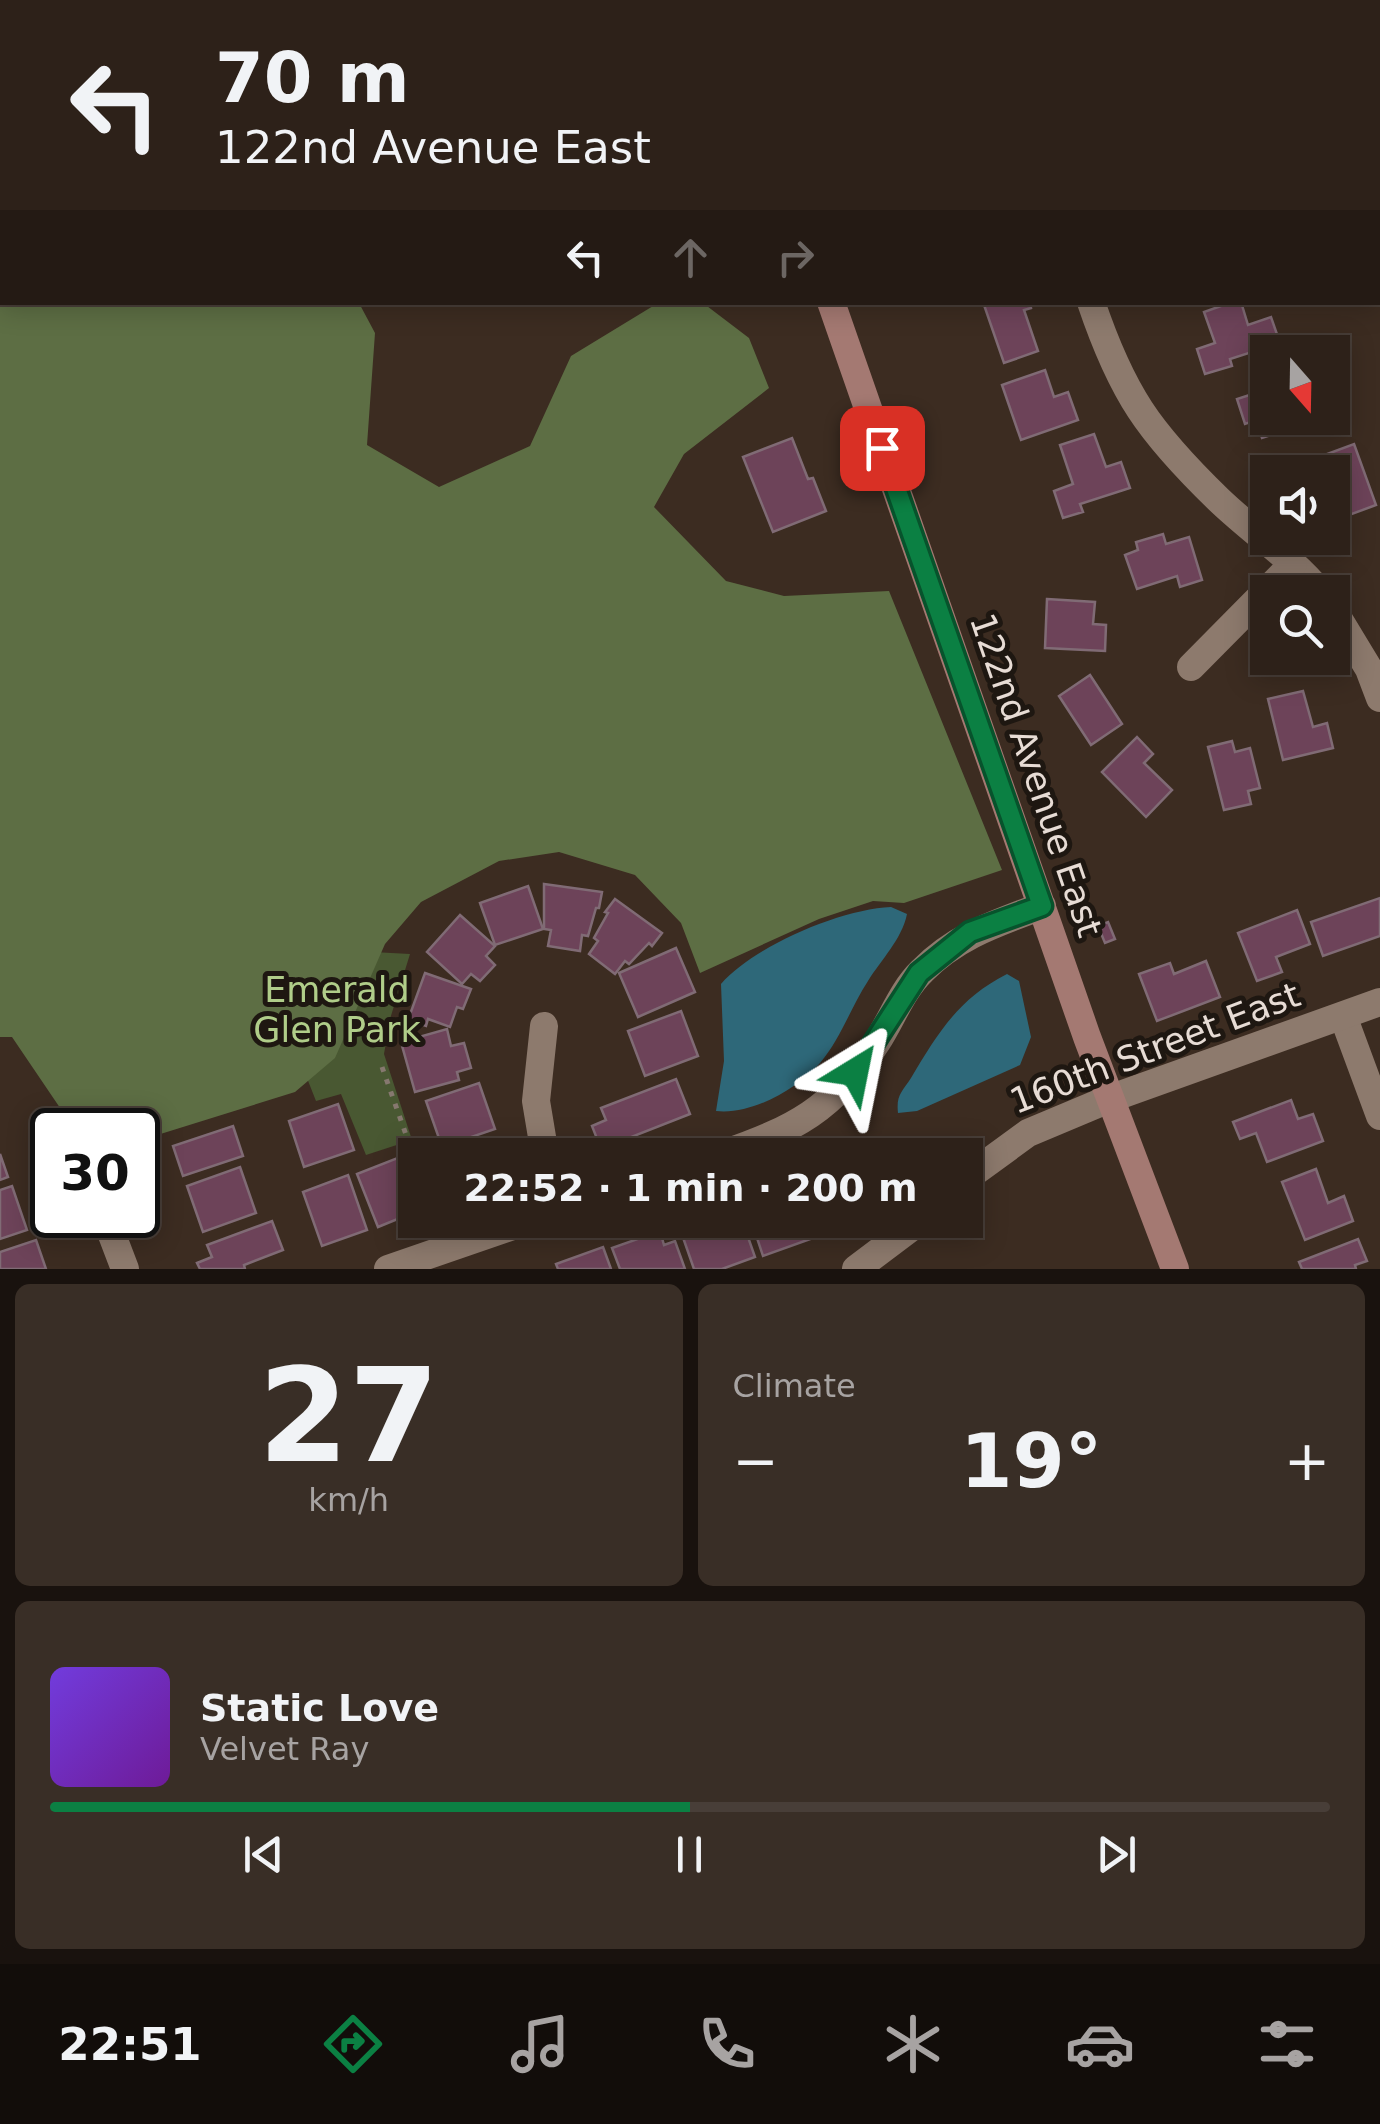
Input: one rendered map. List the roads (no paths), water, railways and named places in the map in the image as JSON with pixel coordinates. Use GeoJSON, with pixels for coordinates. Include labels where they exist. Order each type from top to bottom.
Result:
{"type":"FeatureCollection","features":[{"type":"Feature","properties":{"kind":"main road","name":"122nd Avenue East"},"geometry":{"type":"LineString","coordinates":[[832,305],[1109,1100],[1175,1269]]}},
{"type":"Feature","properties":{"kind":"street"},"geometry":{"type":"LineString","coordinates":[[1091,305],[1110,358],[1142,418],[1218,499],[1303,575]]}},
{"type":"Feature","properties":{"kind":"street"},"geometry":{"type":"LineString","coordinates":[[1191,667],[1292,564]]}},
{"type":"Feature","properties":{"kind":"street"},"geometry":{"type":"LineString","coordinates":[[1350,637],[1370,669],[1380,698]]}},
{"type":"Feature","properties":{"kind":"street"},"geometry":{"type":"LineString","coordinates":[[770,1138],[804,1121],[832,1100],[878,1040],[919,973],[947,948],[970,932],[1042,906]]}},
{"type":"Feature","properties":{"kind":"street","name":"160th Street East"},"geometry":{"type":"LineString","coordinates":[[983,1166],[1028,1133],[1380,1002]]}},
{"type":"Feature","properties":{"kind":"street"},"geometry":{"type":"LineString","coordinates":[[1344,1016],[1380,1116]]}},
{"type":"Feature","properties":{"kind":"street"},"geometry":{"type":"LineString","coordinates":[[542,1138],[536,1100],[544,1026]]}},
{"type":"Feature","properties":{"kind":"street"},"geometry":{"type":"LineString","coordinates":[[114,1238],[125,1269]]}},
{"type":"Feature","properties":{"kind":"street"},"geometry":{"type":"LineString","coordinates":[[388,1269],[478,1238]]}},
{"type":"Feature","properties":{"kind":"street"},"geometry":{"type":"LineString","coordinates":[[856,1269],[898,1238]]}},
{"type":"Feature","properties":{"kind":"water"},"geometry":{"type":"Polygon","coordinates":[[[891,907],[907,914],[901,932],[820,1063],[773,1098],[744,1109],[716,1111],[724,1061],[721,984],[754,956],[800,932],[848,915],[891,907]]]}},
{"type":"Feature","properties":{"kind":"water"},"geometry":{"type":"Polygon","coordinates":[[[1007,974],[1019,981],[1031,1037],[1020,1065],[917,1111],[898,1113],[900,1094],[951,1019],[975,994],[1007,974]]]}},
{"type":"Feature","properties":{"kind":"park label","name":"Emerald Glen Park"},"geometry":{"type":"Point","coordinates":[337,1010]}}]}
